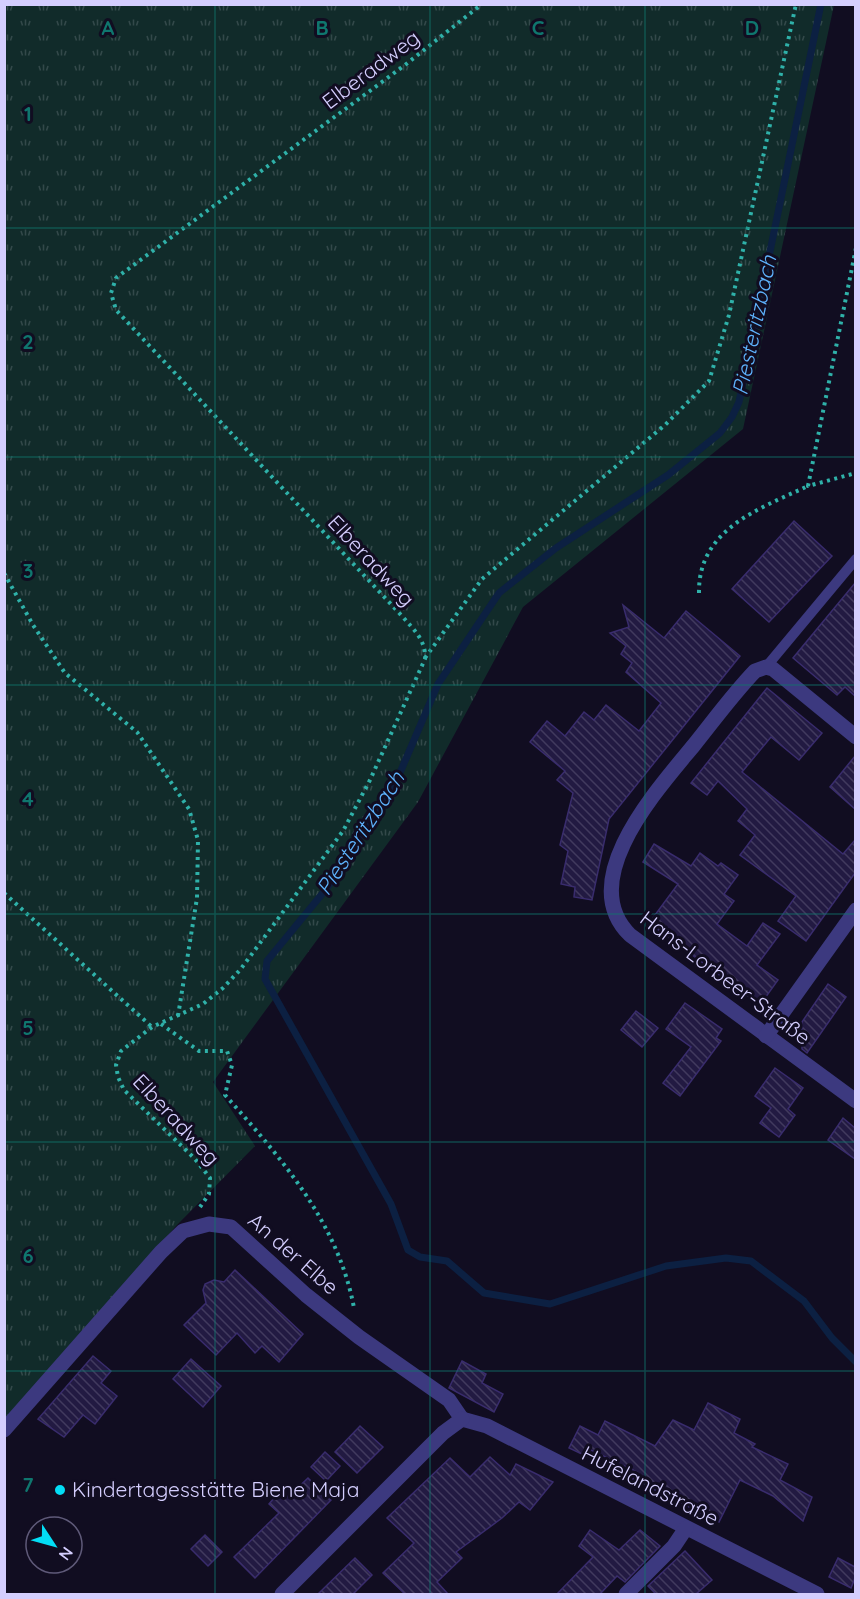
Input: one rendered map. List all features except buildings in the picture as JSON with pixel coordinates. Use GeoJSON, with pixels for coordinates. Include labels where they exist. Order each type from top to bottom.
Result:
{"type":"FeatureCollection","features":[{"type":"Feature","properties":{"kind":"street"},"geometry":{"type":"LineString","coordinates":[[766,667],[783,676],[855,737]]}},
{"type":"Feature","properties":{"kind":"street","name":"Hans-Lorbeer-Straße"},"geometry":{"type":"LineString","coordinates":[[766,667],[755,671],[744,682],[641,810],[622,849],[611,895],[618,924],[630,935],[855,1101]]}},
{"type":"Feature","properties":{"kind":"street"},"geometry":{"type":"LineString","coordinates":[[766,1036],[855,910]]}},
{"type":"Feature","properties":{"kind":"street","name":"An der Elbe"},"geometry":{"type":"LineString","coordinates":[[183,1231],[209,1224],[231,1227],[306,1295],[359,1337],[449,1400],[462,1419]]}},
{"type":"Feature","properties":{"kind":"street"},"geometry":{"type":"LineString","coordinates":[[4,1430],[104,1313],[183,1231]]}},
{"type":"Feature","properties":{"kind":"street"},"geometry":{"type":"LineString","coordinates":[[282,1594],[443,1433],[462,1419]]}},
{"type":"Feature","properties":{"kind":"street","name":"Hufelandstraße"},"geometry":{"type":"LineString","coordinates":[[462,1419],[487,1426],[816,1594]]}},
{"type":"Feature","properties":{"kind":"street"},"geometry":{"type":"LineString","coordinates":[[626,1594],[674,1546],[687,1528]]}},
{"type":"Feature","properties":{"kind":"lane"},"geometry":{"type":"LineString","coordinates":[[766,667],[855,560]]}},
{"type":"Feature","properties":{"kind":"path","name":"Elberadweg"},"geometry":{"type":"LineString","coordinates":[[183,1231],[209,1194],[210,1178],[195,1159],[133,1102],[118,1077],[116,1065],[121,1051],[152,1027],[203,1004],[240,970],[343,831],[370,780],[425,659],[422,639],[116,310],[111,293],[116,278],[405,65],[482,4]]}},
{"type":"Feature","properties":{"kind":"path"},"geometry":{"type":"LineString","coordinates":[[425,659],[482,579],[665,425],[709,381],[729,315],[796,4]]}},
{"type":"Feature","properties":{"kind":"path"},"geometry":{"type":"LineString","coordinates":[[808,486],[855,248]]}},
{"type":"Feature","properties":{"kind":"path"},"geometry":{"type":"LineString","coordinates":[[699,593],[698,577],[708,549],[726,529],[808,486],[855,473]]}},
{"type":"Feature","properties":{"kind":"path"},"geometry":{"type":"LineString","coordinates":[[4,573],[33,625],[65,673],[137,732],[189,809],[198,840],[197,898],[178,1017]]}},
{"type":"Feature","properties":{"kind":"path"},"geometry":{"type":"LineString","coordinates":[[4,892],[152,1027]]}},
{"type":"Feature","properties":{"kind":"path"},"geometry":{"type":"LineString","coordinates":[[160,1023],[199,1051],[227,1051],[232,1065],[225,1095],[286,1163],[322,1221],[348,1278],[359,1337]]}},
{"type":"Feature","properties":{"kind":"green space"},"geometry":{"type":"Polygon","coordinates":[[[5,5],[834,5],[743,429],[523,607],[418,802],[213,1082],[255,1146],[176,1226],[5,1422],[5,5]]]}},
{"type":"Feature","properties":{"kind":"waterway","name":"Piesteritzbach"},"geometry":{"type":"LineString","coordinates":[[821,4],[739,402],[732,417],[720,433],[668,475],[556,548],[499,593],[438,684],[399,775],[327,888],[267,961],[265,979],[391,1204],[408,1250],[420,1257],[447,1261],[484,1293],[550,1304],[666,1266],[726,1258],[751,1261],[804,1301],[832,1338],[856,1362]]}},
{"type":"Feature","properties":{"kind":"place","name":"Kindertagesstätte Biene Maja"},"geometry":{"type":"Point","coordinates":[60,1490]}}]}
